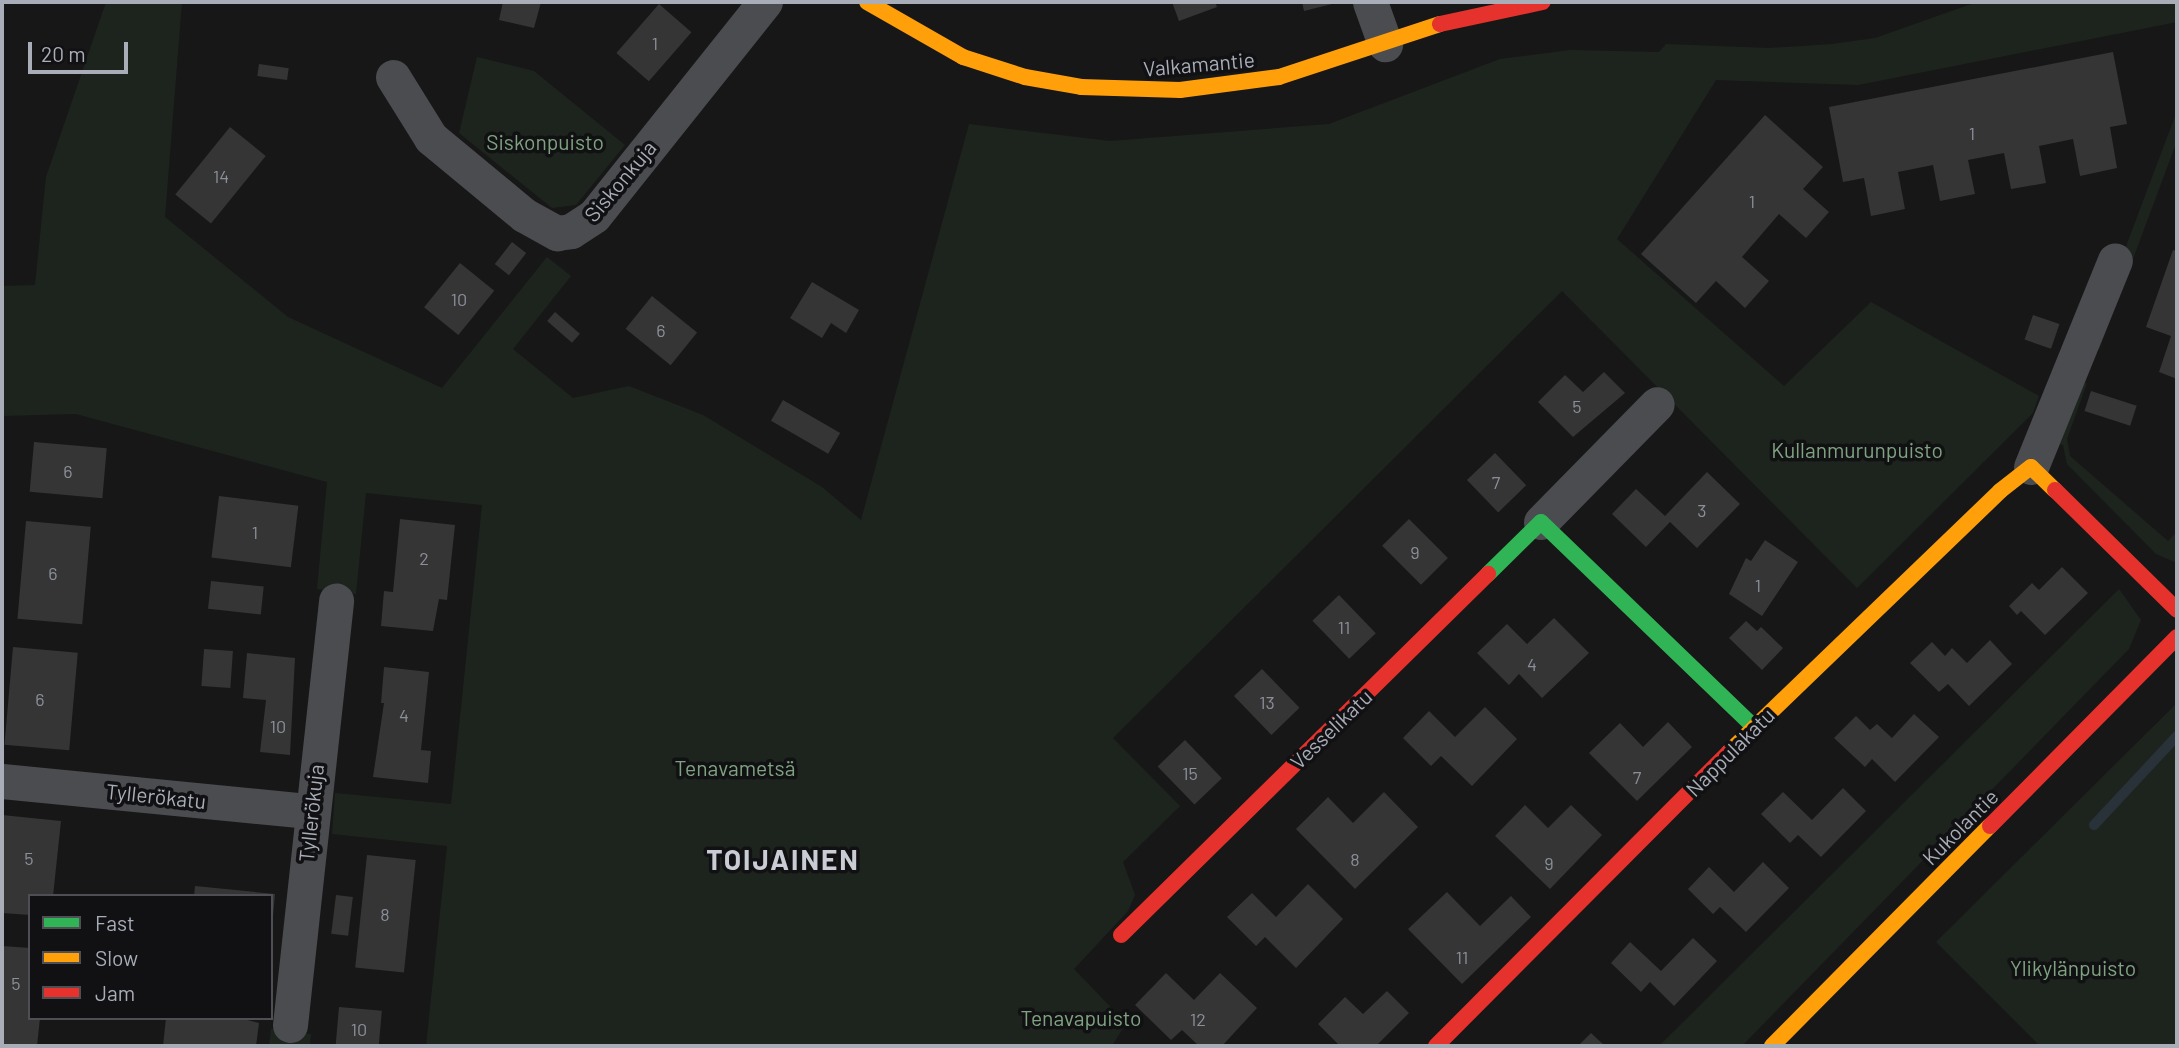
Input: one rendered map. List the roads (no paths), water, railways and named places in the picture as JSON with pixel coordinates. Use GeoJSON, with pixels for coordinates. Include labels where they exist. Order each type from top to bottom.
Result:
{"type":"FeatureCollection","features":[{"type":"Feature","properties":{"kind":"street","name":"Siskonkuja"},"geometry":{"type":"LineString","coordinates":[[393,77],[431,138],[524,215],[557,233],[570,231],[594,216],[765,2]]}},
{"type":"Feature","properties":{"kind":"street","name":"Valkamantie"},"geometry":{"type":"LineString","coordinates":[[867,2],[906,28],[963,57],[1025,77],[1081,87],[1180,90],[1266,79],[1471,15],[1543,2]]}},
{"type":"Feature","properties":{"kind":"street"},"geometry":{"type":"LineString","coordinates":[[1370,2],[1385,44]]}},
{"type":"Feature","properties":{"kind":"street"},"geometry":{"type":"LineString","coordinates":[[2115,260],[2031,467],[2177,610]]}},
{"type":"Feature","properties":{"kind":"street","name":"Vesselikatu"},"geometry":{"type":"LineString","coordinates":[[1121,935],[1541,522],[1657,404]]}},
{"type":"Feature","properties":{"kind":"street","name":"Nappulakatu"},"geometry":{"type":"LineString","coordinates":[[1436,1046],[1754,727],[2000,491],[2031,467]]}},
{"type":"Feature","properties":{"kind":"street"},"geometry":{"type":"LineString","coordinates":[[1541,522],[1754,727]]}},
{"type":"Feature","properties":{"kind":"street","name":"Tyllerökuja"},"geometry":{"type":"LineString","coordinates":[[290,1026],[310,811],[336,600]]}},
{"type":"Feature","properties":{"kind":"street","name":"Kukolantie"},"geometry":{"type":"LineString","coordinates":[[1772,1046],[2177,637]]}},
{"type":"Feature","properties":{"kind":"street","name":"Tyllerökatu"},"geometry":{"type":"LineString","coordinates":[[2,781],[310,811]]}},
{"type":"Feature","properties":{"kind":"waterway"},"geometry":{"type":"LineString","coordinates":[[2094,825],[2177,736]]}},
{"type":"Feature","properties":{"kind":"district","name":"TOIJAINEN"},"geometry":{"type":"Point","coordinates":[783,859]}},
{"type":"Feature","properties":{"kind":"park label","name":"Siskonpuisto"},"geometry":{"type":"Point","coordinates":[545,142]}},
{"type":"Feature","properties":{"kind":"park label","name":"Kullanmurunpuisto"},"geometry":{"type":"Point","coordinates":[1857,450]}},
{"type":"Feature","properties":{"kind":"park label","name":"Tenavametsä"},"geometry":{"type":"Point","coordinates":[735,768]}},
{"type":"Feature","properties":{"kind":"park label","name":"Ylikylänpuisto"},"geometry":{"type":"Point","coordinates":[2073,968]}},
{"type":"Feature","properties":{"kind":"park label","name":"Tenavapuisto"},"geometry":{"type":"Point","coordinates":[1081,1018]}}]}
